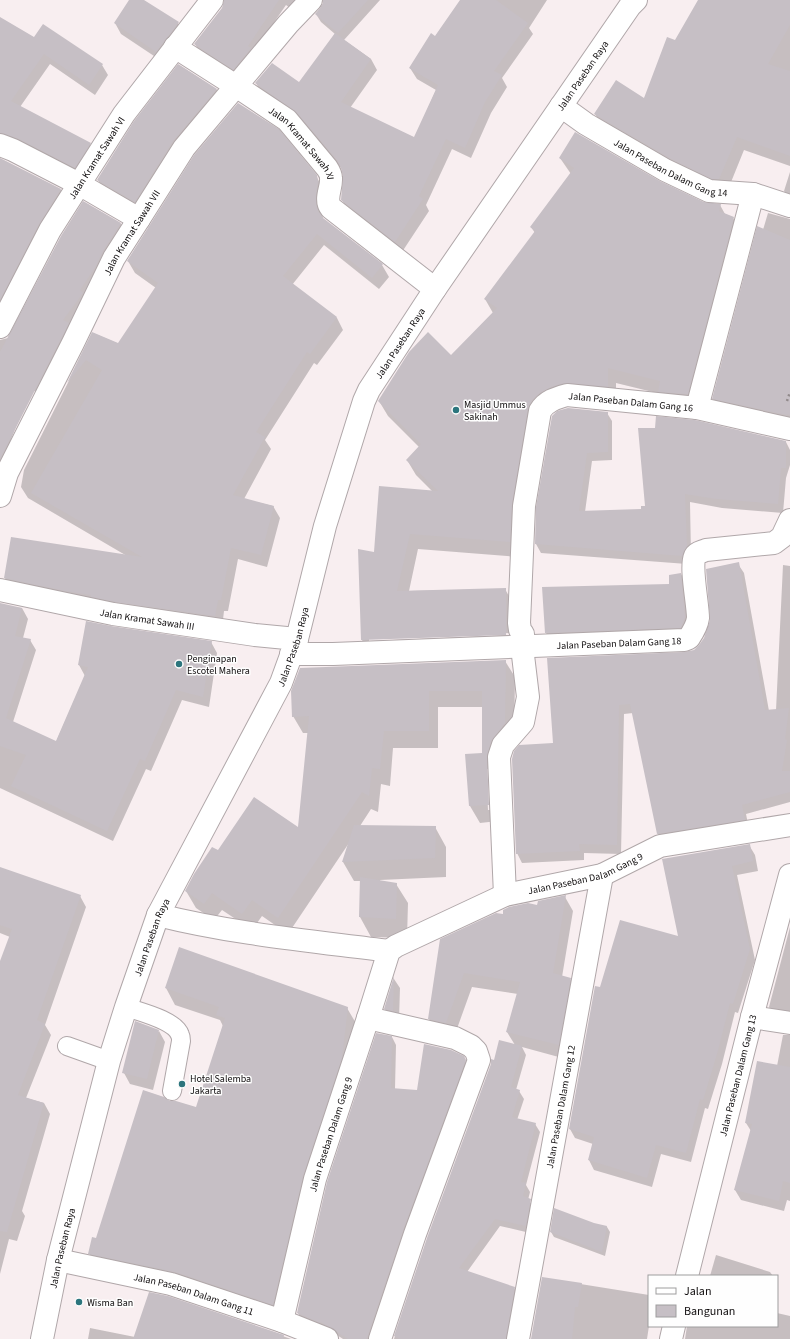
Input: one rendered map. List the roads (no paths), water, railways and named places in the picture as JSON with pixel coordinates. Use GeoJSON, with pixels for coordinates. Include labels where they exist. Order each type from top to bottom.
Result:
{"type":"FeatureCollection","features":[{"type":"Feature","properties":{"kind":"street","name":"Jalan Kramat Sawah VI"},"geometry":{"type":"LineString","coordinates":[[0,327],[50,230],[124,114],[212,0]]}},
{"type":"Feature","properties":{"kind":"street","name":"Jalan Kramat Sawah VII"},"geometry":{"type":"LineString","coordinates":[[0,496],[7,473],[114,258],[184,148],[288,24],[311,0]]}},
{"type":"Feature","properties":{"kind":"street","name":"Jalan Paseban Raya"},"geometry":{"type":"LineString","coordinates":[[42,1339],[58,1260],[109,1061],[126,1007],[158,915],[281,683],[294,647],[324,526],[364,401],[369,390],[435,289],[630,6],[636,0]]}},
{"type":"Feature","properties":{"kind":"street","name":"Jalan Kramat Sawah XI"},"geometry":{"type":"LineString","coordinates":[[175,47],[286,120],[327,168],[331,177],[328,204],[435,289]]}},
{"type":"Feature","properties":{"kind":"street","name":"Jalan Paseban Dalam Gang 14"},"geometry":{"type":"LineString","coordinates":[[561,106],[586,124],[665,170],[709,191],[753,194],[790,206]]}},
{"type":"Feature","properties":{"kind":"street"},"geometry":{"type":"LineString","coordinates":[[0,145],[14,150],[79,184],[139,219]]}},
{"type":"Feature","properties":{"kind":"street","name":"Jalan Paseban Dalam Gang 16"},"geometry":{"type":"LineString","coordinates":[[522,647],[523,634],[520,630],[519,622],[524,506],[540,411],[549,401],[567,395],[697,408],[753,194]]}},
{"type":"Feature","properties":{"kind":"street"},"geometry":{"type":"LineString","coordinates":[[697,408],[784,427]]}},
{"type":"Feature","properties":{"kind":"street","name":"Jalan Paseban Dalam Gang 18"},"geometry":{"type":"LineString","coordinates":[[294,647],[333,654],[684,640],[689,638],[695,629],[698,619],[693,565],[695,556],[699,552],[706,550],[774,543],[782,537],[790,520]]}},
{"type":"Feature","properties":{"kind":"street","name":"Jalan Kramat Sawah III"},"geometry":{"type":"LineString","coordinates":[[0,590],[113,614],[255,635],[294,647]]}},
{"type":"Feature","properties":{"kind":"street"},"geometry":{"type":"LineString","coordinates":[[505,895],[499,757],[503,746],[523,722],[528,696],[522,647]]}},
{"type":"Feature","properties":{"kind":"street","name":"Jalan Paseban Dalam Gang 9"},"geometry":{"type":"LineString","coordinates":[[282,1321],[315,1179],[389,951],[396,946],[505,895],[602,875],[660,846],[790,825]]}},
{"type":"Feature","properties":{"kind":"street","name":"Jalan Paseban Dalam Gang 12"},"geometry":{"type":"LineString","coordinates":[[518,1339],[602,875]]}},
{"type":"Feature","properties":{"kind":"street","name":"Jalan Paseban Dalam Gang 13"},"geometry":{"type":"LineString","coordinates":[[687,1275],[752,1017],[790,875]]}},
{"type":"Feature","properties":{"kind":"street"},"geometry":{"type":"LineString","coordinates":[[158,915],[189,923],[238,931],[389,951]]}},
{"type":"Feature","properties":{"kind":"street"},"geometry":{"type":"LineString","coordinates":[[752,1017],[790,1023]]}},
{"type":"Feature","properties":{"kind":"street"},"geometry":{"type":"LineString","coordinates":[[368,1018],[455,1038],[476,1050],[479,1060],[415,1234],[380,1339]]}},
{"type":"Feature","properties":{"kind":"street","name":"Jalan Paseban Dalam Gang 11"},"geometry":{"type":"LineString","coordinates":[[58,1260],[171,1284],[282,1321],[327,1339]]}},
{"type":"Feature","properties":{"kind":"street"},"geometry":{"type":"LineString","coordinates":[[671,1339],[674,1327]]}},
{"type":"Feature","properties":{"kind":"lane"},"geometry":{"type":"LineString","coordinates":[[126,1007],[158,1018],[173,1026],[180,1034],[181,1041],[172,1091]]}},
{"type":"Feature","properties":{"kind":"lane"},"geometry":{"type":"LineString","coordinates":[[67,1046],[109,1061]]}},
{"type":"Feature","properties":{"kind":"place","name":"Masjid Ummus Sakinah"},"geometry":{"type":"Point","coordinates":[456,410]}},
{"type":"Feature","properties":{"kind":"place","name":"Penginapan Escotel Mahera"},"geometry":{"type":"Point","coordinates":[179,664]}},
{"type":"Feature","properties":{"kind":"place","name":"Hotel Salemba Jakarta"},"geometry":{"type":"Point","coordinates":[182,1084]}},
{"type":"Feature","properties":{"kind":"place","name":"Wisma Ban"},"geometry":{"type":"Point","coordinates":[79,1302]}}]}
